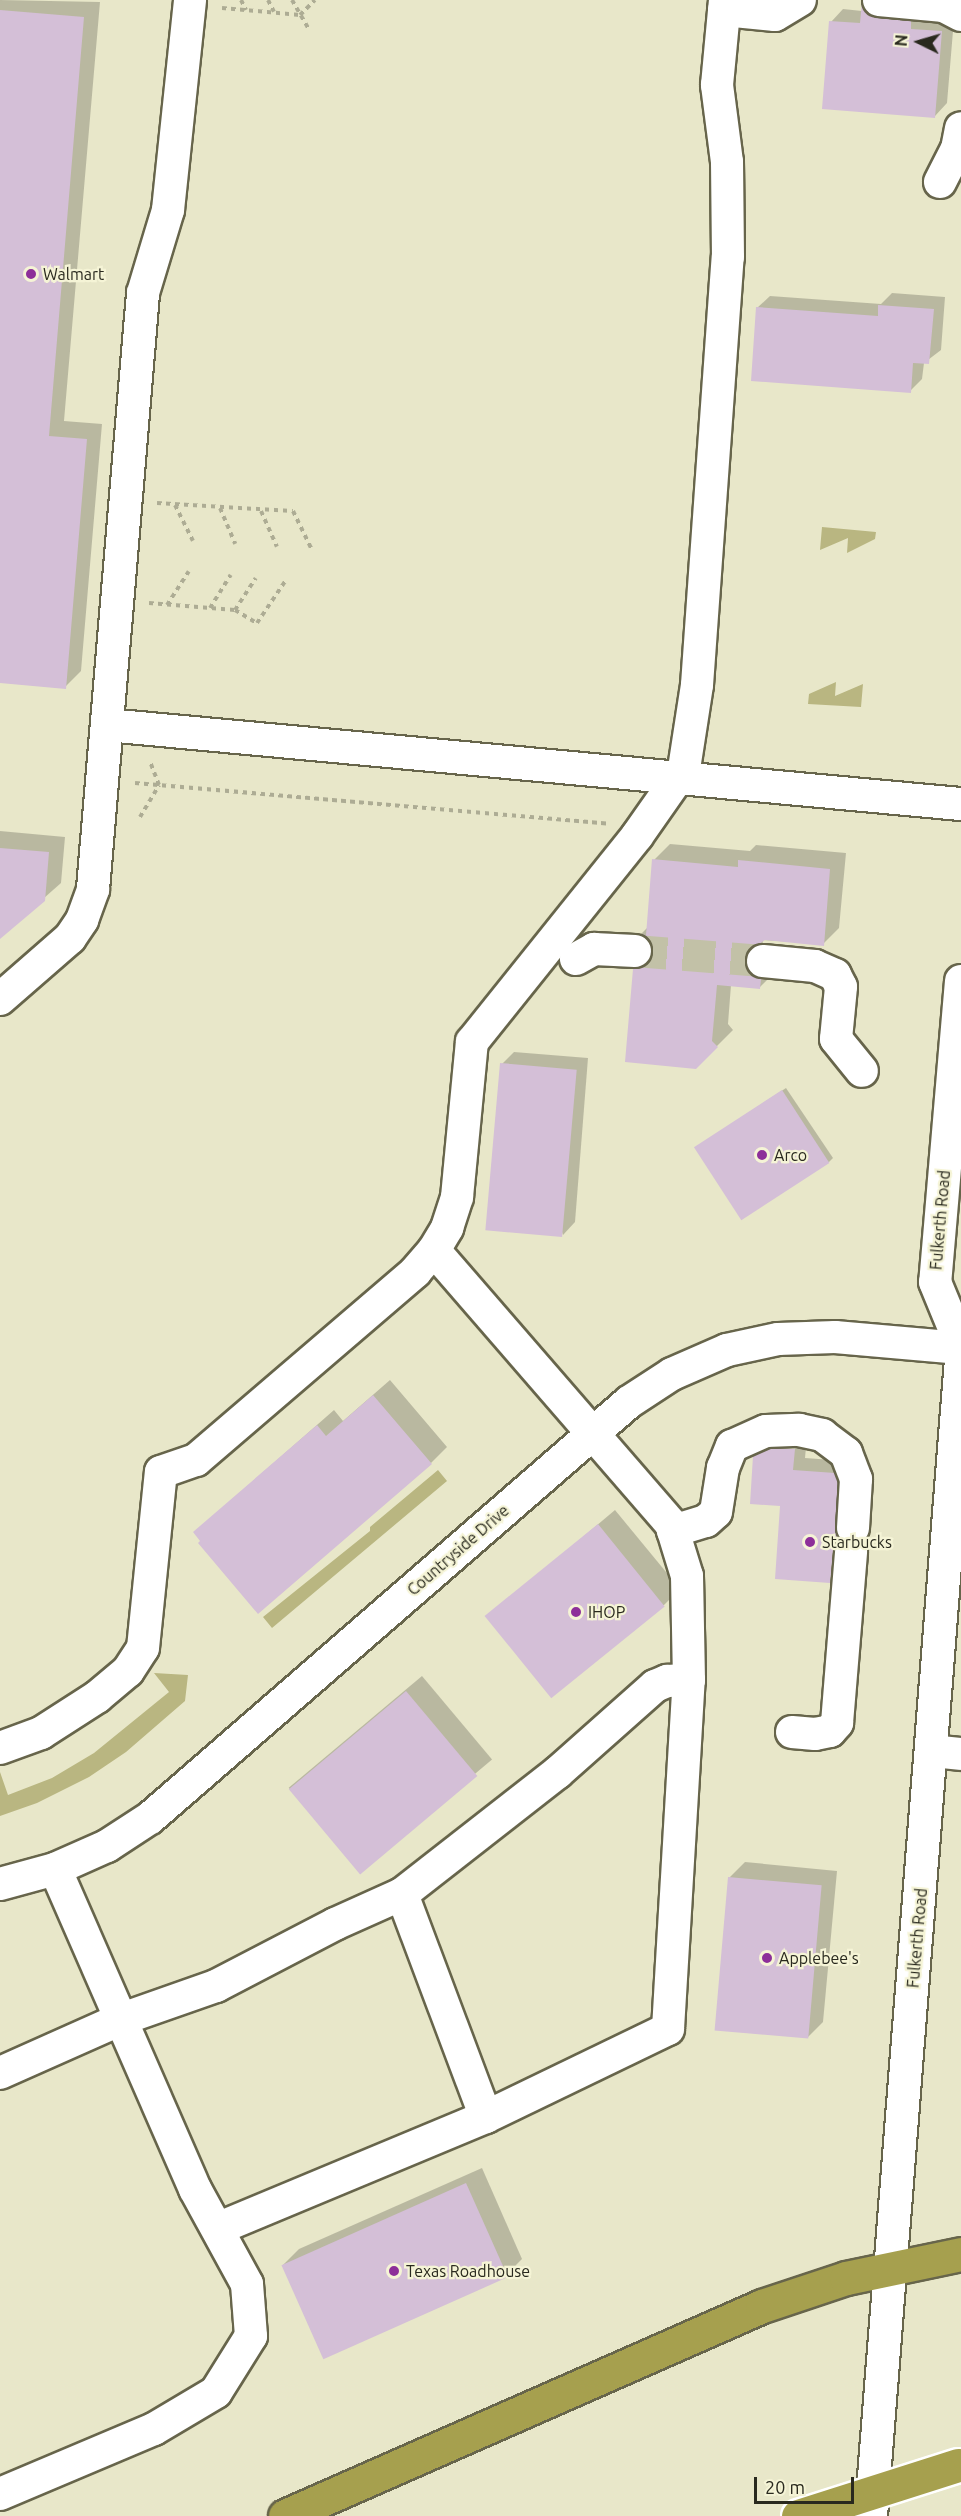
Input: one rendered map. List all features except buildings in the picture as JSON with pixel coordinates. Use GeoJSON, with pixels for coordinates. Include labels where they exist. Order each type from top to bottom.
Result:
{"type":"FeatureCollection","features":[{"type":"Feature","properties":{"kind":"highway"},"geometry":{"type":"LineString","coordinates":[[285,2516],[762,2306],[829,2283],[961,2254]]}},
{"type":"Feature","properties":{"kind":"highway"},"geometry":{"type":"LineString","coordinates":[[798,2516],[959,2464]]}},
{"type":"Feature","properties":{"kind":"street"},"geometry":{"type":"LineString","coordinates":[[0,999],[70,938],[89,906],[107,725],[143,293],[168,210],[190,0]]}},
{"type":"Feature","properties":{"kind":"street"},"geometry":{"type":"LineString","coordinates":[[0,1748],[41,1733],[97,1697],[128,1671],[143,1648],[161,1472],[196,1460],[415,1272],[434,1250],[447,1228],[457,1197],[472,1042],[680,778],[690,750],[697,685],[727,268],[727,170],[717,85],[724,5],[775,15],[800,0]]}},
{"type":"Feature","properties":{"kind":"street"},"geometry":{"type":"LineString","coordinates":[[879,0],[944,6],[961,15]]}},
{"type":"Feature","properties":{"kind":"street"},"geometry":{"type":"LineString","coordinates":[[940,182],[957,149],[961,128]]}},
{"type":"Feature","properties":{"kind":"street"},"geometry":{"type":"LineString","coordinates":[[107,725],[961,804]]}},
{"type":"Feature","properties":{"kind":"street"},"geometry":{"type":"LineString","coordinates":[[576,959],[594,949],[635,951]]}},
{"type":"Feature","properties":{"kind":"street"},"geometry":{"type":"LineString","coordinates":[[763,961],[815,966],[835,975],[841,987],[836,1039],[862,1071]]}},
{"type":"Feature","properties":{"kind":"street","name":"Fulkerth Road"},"geometry":{"type":"LineString","coordinates":[[961,981],[935,1282],[961,1346]]}},
{"type":"Feature","properties":{"kind":"street"},"geometry":{"type":"LineString","coordinates":[[219,2228],[486,2117],[668,2029],[689,1680],[687,1576],[673,1532],[434,1250]]}},
{"type":"Feature","properties":{"kind":"street","name":"Countryside Drive"},"geometry":{"type":"LineString","coordinates":[[0,1884],[55,1869],[107,1846],[150,1818],[590,1435],[643,1392],[672,1374],[750,1343],[835,1337],[961,1346]]}},
{"type":"Feature","properties":{"kind":"street","name":"Fulkerth Road"},"geometry":{"type":"LineString","coordinates":[[871,2516],[891,2270],[946,1753],[961,1360]]}},
{"type":"Feature","properties":{"kind":"street"},"geometry":{"type":"LineString","coordinates":[[673,1532],[706,1521],[716,1512],[723,1468],[732,1446],[766,1431],[799,1430],[822,1435],[846,1453],[856,1479],[837,1723],[830,1731],[815,1734],[792,1732]]}},
{"type":"Feature","properties":{"kind":"street"},"geometry":{"type":"LineString","coordinates":[[0,2073],[119,2020],[216,1986],[335,1924],[402,1894],[557,1773],[655,1686],[668,1681],[689,1680]]}},
{"type":"Feature","properties":{"kind":"street"},"geometry":{"type":"LineString","coordinates":[[0,2494],[154,2429],[216,2392],[251,2336],[247,2284],[219,2228],[195,2189],[119,2020],[55,1869]]}},
{"type":"Feature","properties":{"kind":"street"},"geometry":{"type":"LineString","coordinates":[[402,1894],[486,2117]]}},
{"type":"Feature","properties":{"kind":"path"},"geometry":{"type":"LineString","coordinates":[[241,0],[247,10]]}},
{"type":"Feature","properties":{"kind":"path"},"geometry":{"type":"LineString","coordinates":[[268,0],[274,13]]}},
{"type":"Feature","properties":{"kind":"path"},"geometry":{"type":"LineString","coordinates":[[292,0],[309,30]]}},
{"type":"Feature","properties":{"kind":"path"},"geometry":{"type":"LineString","coordinates":[[232,9],[300,15],[315,0]]}},
{"type":"Feature","properties":{"kind":"path"},"geometry":{"type":"LineString","coordinates":[[166,504],[261,512],[293,511],[312,550]]}},
{"type":"Feature","properties":{"kind":"path"},"geometry":{"type":"LineString","coordinates":[[175,504],[193,541]]}},
{"type":"Feature","properties":{"kind":"path"},"geometry":{"type":"LineString","coordinates":[[220,508],[235,544]]}},
{"type":"Feature","properties":{"kind":"path"},"geometry":{"type":"LineString","coordinates":[[261,512],[277,547]]}},
{"type":"Feature","properties":{"kind":"path"},"geometry":{"type":"LineString","coordinates":[[167,604],[189,571]]}},
{"type":"Feature","properties":{"kind":"path"},"geometry":{"type":"LineString","coordinates":[[210,608],[231,575]]}},
{"type":"Feature","properties":{"kind":"path"},"geometry":{"type":"LineString","coordinates":[[235,610],[256,578]]}},
{"type":"Feature","properties":{"kind":"path"},"geometry":{"type":"LineString","coordinates":[[158,604],[235,610],[257,623],[286,580]]}},
{"type":"Feature","properties":{"kind":"path"},"geometry":{"type":"LineString","coordinates":[[149,758],[159,784]]}},
{"type":"Feature","properties":{"kind":"path"},"geometry":{"type":"LineString","coordinates":[[125,782],[612,823]]}},
{"type":"Feature","properties":{"kind":"path"},"geometry":{"type":"LineString","coordinates":[[140,818],[159,784]]}},
{"type":"Feature","properties":{"kind":"shaded area"},"geometry":{"type":"Polygon","coordinates":[[[822,527],[876,532],[875,539],[847,553],[848,538],[820,550],[822,527]]]}},
{"type":"Feature","properties":{"kind":"shaded area"},"geometry":{"type":"Polygon","coordinates":[[[836,682],[835,696],[863,684],[861,707],[808,704],[809,694],[836,682]]]}},
{"type":"Feature","properties":{"kind":"shaded area"},"geometry":{"type":"Polygon","coordinates":[[[438,1470],[447,1481],[272,1628],[263,1617],[370,1531],[370,1527],[438,1470]]]}},
{"type":"Feature","properties":{"kind":"shaded area"},"geometry":{"type":"Polygon","coordinates":[[[154,1673],[188,1675],[185,1701],[126,1752],[89,1777],[37,1803],[0,1816],[0,1772],[8,1795],[52,1778],[94,1753],[169,1692],[154,1673]]]}},
{"type":"Feature","properties":{"kind":"tunnel"},"geometry":{"type":"LineString","coordinates":[[635,951],[763,961]]}},
{"type":"Feature","properties":{"kind":"place","name":"Walmart"},"geometry":{"type":"Point","coordinates":[31,274]}},
{"type":"Feature","properties":{"kind":"place","name":"Arco"},"geometry":{"type":"Point","coordinates":[762,1155]}},
{"type":"Feature","properties":{"kind":"place","name":"Starbucks"},"geometry":{"type":"Point","coordinates":[810,1542]}},
{"type":"Feature","properties":{"kind":"place","name":"IHOP"},"geometry":{"type":"Point","coordinates":[576,1612]}},
{"type":"Feature","properties":{"kind":"place","name":"Applebee's"},"geometry":{"type":"Point","coordinates":[767,1958]}},
{"type":"Feature","properties":{"kind":"place","name":"Texas Roadhouse"},"geometry":{"type":"Point","coordinates":[394,2271]}}]}
